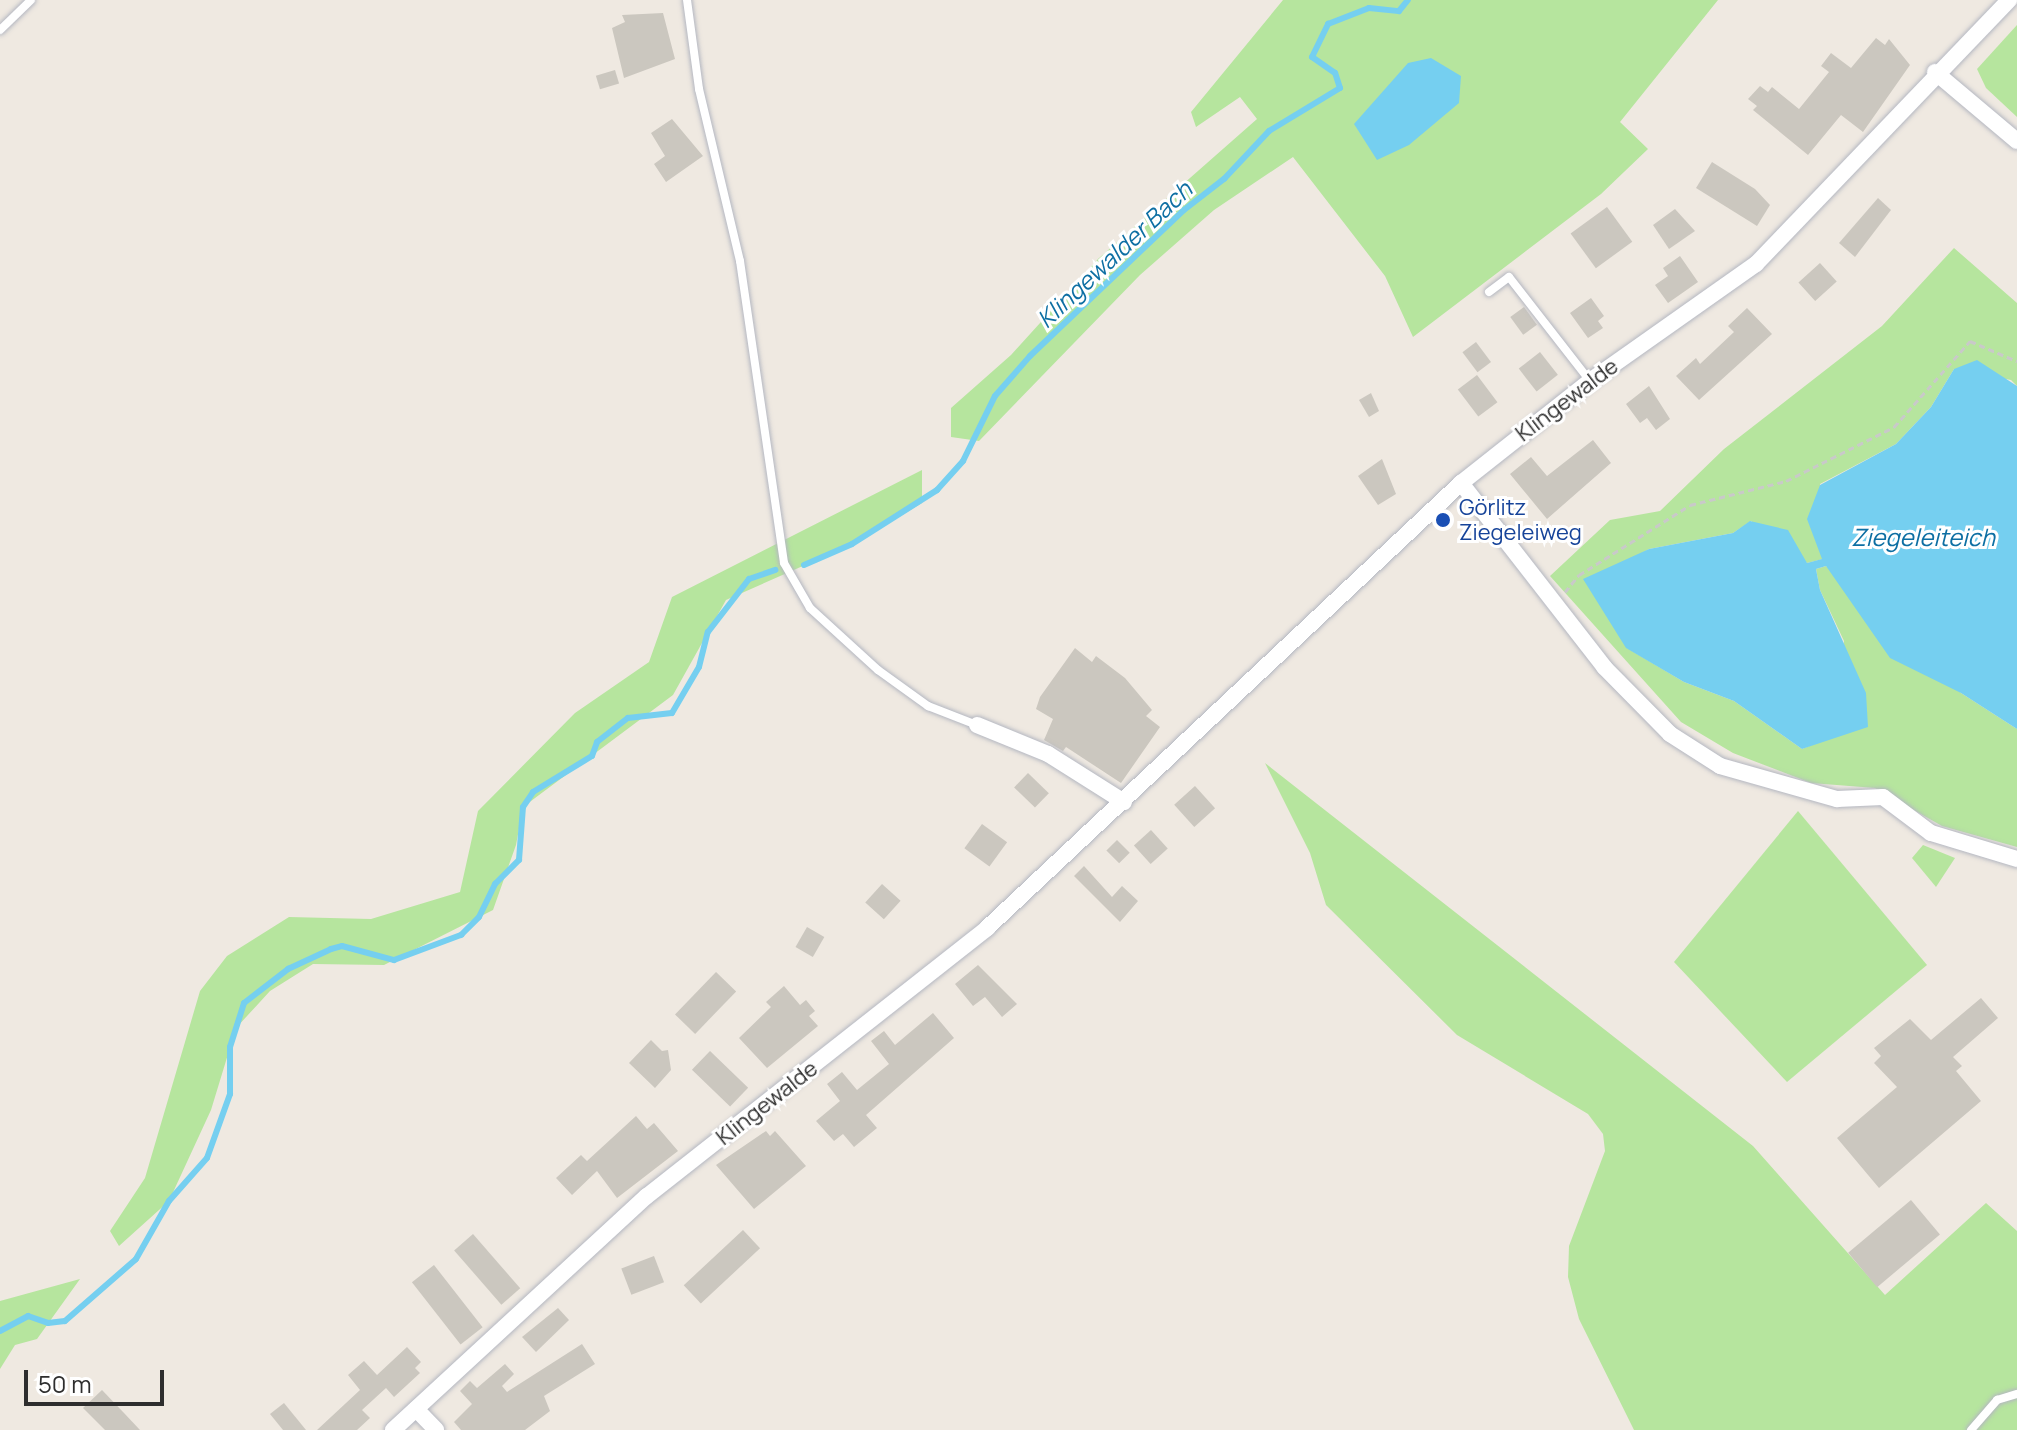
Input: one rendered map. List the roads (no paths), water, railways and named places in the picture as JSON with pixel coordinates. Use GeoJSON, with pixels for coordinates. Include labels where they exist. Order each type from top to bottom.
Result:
{"type":"FeatureCollection","features":[{"type":"Feature","properties":{"kind":"street","name":"Klingewalde"},"geometry":{"type":"LineString","coordinates":[[393,1430],[647,1196],[987,928],[1461,483],[1590,381],[1768,254],[1935,72],[2009,0]]}},
{"type":"Feature","properties":{"kind":"street"},"geometry":{"type":"LineString","coordinates":[[1935,72],[2017,141]]}},
{"type":"Feature","properties":{"kind":"street"},"geometry":{"type":"LineString","coordinates":[[1461,483],[1604,667],[1670,734],[1720,766],[1837,799],[1883,797],[1931,833],[2017,859]]}},
{"type":"Feature","properties":{"kind":"street"},"geometry":{"type":"LineString","coordinates":[[977,725],[1048,754],[1124,802]]}},
{"type":"Feature","properties":{"kind":"street"},"geometry":{"type":"LineString","coordinates":[[416,1409],[436,1430]]}},
{"type":"Feature","properties":{"kind":"lane"},"geometry":{"type":"LineString","coordinates":[[0,30],[31,0]]}},
{"type":"Feature","properties":{"kind":"lane"},"geometry":{"type":"LineString","coordinates":[[687,0],[699,89],[740,261],[784,563],[810,608],[878,670],[928,706],[977,725]]}},
{"type":"Feature","properties":{"kind":"lane"},"geometry":{"type":"LineString","coordinates":[[1489,292],[1509,277],[1590,381]]}},
{"type":"Feature","properties":{"kind":"lane"},"geometry":{"type":"LineString","coordinates":[[1971,1430],[1997,1400],[2017,1394]]}},
{"type":"Feature","properties":{"kind":"water"},"geometry":{"type":"Polygon","coordinates":[[[1431,58],[1461,76],[1459,103],[1409,145],[1377,160],[1354,124],[1408,63],[1431,58]]]}},
{"type":"Feature","properties":{"kind":"water","name":"Ziegeleiteich"},"geometry":{"type":"Polygon","coordinates":[[[1977,360],[2017,386],[2017,729],[1961,693],[1890,658],[1826,566],[1816,569],[1820,590],[1866,693],[1868,727],[1802,749],[1734,701],[1684,682],[1626,648],[1583,579],[1649,549],[1733,533],[1750,521],[1788,530],[1807,563],[1822,559],[1807,519],[1820,485],[1896,444],[1931,407],[1954,369],[1977,360]]]}},
{"type":"Feature","properties":{"kind":"waterway","name":"Klingewalder Bach"},"geometry":{"type":"LineString","coordinates":[[804,565],[852,544],[937,490],[963,461],[995,396],[1030,356],[1184,210],[1224,179],[1269,131],[1340,88],[1335,73],[1312,57],[1328,24],[1369,8],[1399,11],[1408,0]]}},
{"type":"Feature","properties":{"kind":"waterway","name":"Klingewalder Bach"},"geometry":{"type":"LineString","coordinates":[[0,1331],[28,1316],[48,1323],[65,1321],[136,1259],[169,1201],[207,1158],[230,1094],[230,1047],[244,1003],[288,969],[331,949],[342,946],[394,960],[461,935],[479,917],[495,884],[519,860],[523,807],[533,792],[592,756],[597,742],[628,718],[672,713],[699,667],[708,632],[749,579],[775,570]]}},
{"type":"Feature","properties":{"kind":"place","name":"Görlitz Ziegeleiweg"},"geometry":{"type":"Point","coordinates":[1443,520]}}]}
